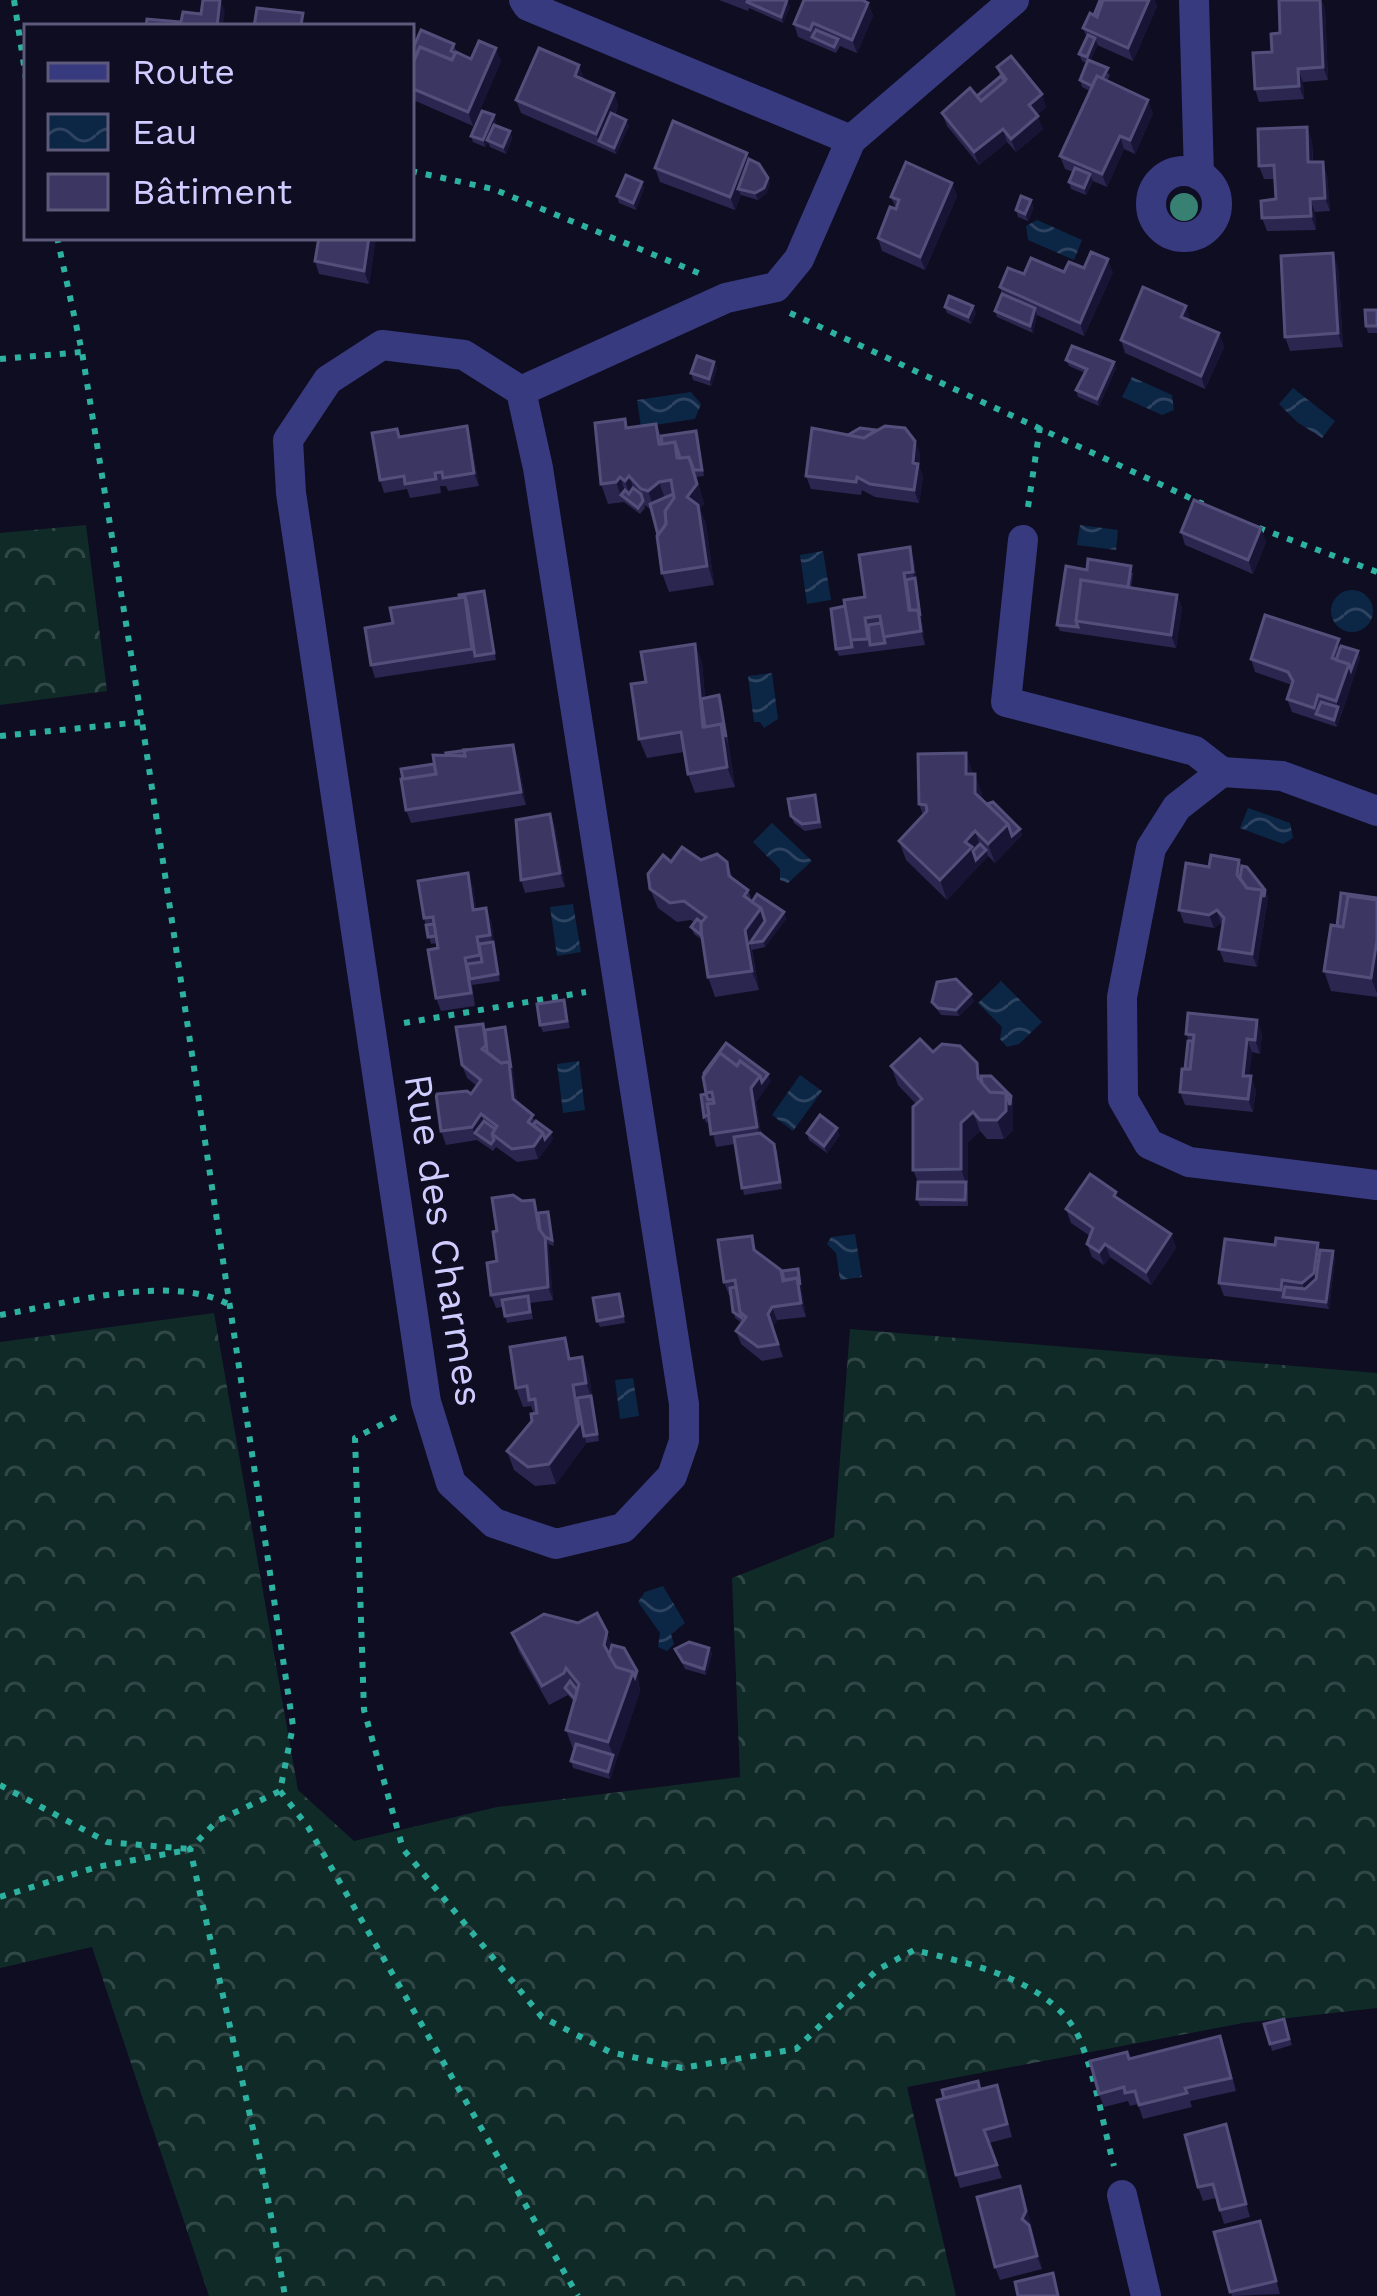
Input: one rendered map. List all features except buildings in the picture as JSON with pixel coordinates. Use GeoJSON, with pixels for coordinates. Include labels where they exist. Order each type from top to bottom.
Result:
{"type":"FeatureCollection","features":[{"type":"Feature","properties":{"kind":"street"},"geometry":{"type":"LineString","coordinates":[[524,0],[528,6],[850,140]]}},
{"type":"Feature","properties":{"kind":"street"},"geometry":{"type":"LineString","coordinates":[[520,391],[744,292],[776,287],[799,259],[850,140],[1014,0]]}},
{"type":"Feature","properties":{"kind":"street"},"geometry":{"type":"LineString","coordinates":[[1194,0],[1199,175]]}},
{"type":"Feature","properties":{"kind":"street","name":"Rue des Charmes"},"geometry":{"type":"LineString","coordinates":[[382,345],[464,355],[520,391],[538,468],[620,987],[684,1404],[684,1441],[672,1476],[623,1528],[556,1544],[494,1523],[451,1483],[426,1402],[291,493],[288,440],[328,380],[382,345]]}},
{"type":"Feature","properties":{"kind":"street"},"geometry":{"type":"LineString","coordinates":[[1023,540],[1006,702],[1195,751],[1222,772],[1282,776],[1377,811]]}},
{"type":"Feature","properties":{"kind":"street"},"geometry":{"type":"LineString","coordinates":[[1222,772],[1177,807],[1151,848],[1122,997],[1123,1100],[1149,1144],[1189,1162],[1377,1185]]}},
{"type":"Feature","properties":{"kind":"street"},"geometry":{"type":"LineString","coordinates":[[1122,2194],[1146,2296]]}},
{"type":"Feature","properties":{"kind":"path"},"geometry":{"type":"LineString","coordinates":[[14,0],[24,65]]}},
{"type":"Feature","properties":{"kind":"path"},"geometry":{"type":"LineString","coordinates":[[414,172],[493,189],[744,292],[1209,507]]}},
{"type":"Feature","properties":{"kind":"path"},"geometry":{"type":"LineString","coordinates":[[58,240],[82,352],[142,722],[292,1726],[280,1791],[308,1827],[578,2296]]}},
{"type":"Feature","properties":{"kind":"path"},"geometry":{"type":"LineString","coordinates":[[0,359],[82,352]]}},
{"type":"Feature","properties":{"kind":"path"},"geometry":{"type":"LineString","coordinates":[[1023,540],[1040,428]]}},
{"type":"Feature","properties":{"kind":"path"},"geometry":{"type":"LineString","coordinates":[[1251,524],[1377,572]]}},
{"type":"Feature","properties":{"kind":"path"},"geometry":{"type":"LineString","coordinates":[[0,736],[142,722]]}},
{"type":"Feature","properties":{"kind":"path"},"geometry":{"type":"LineString","coordinates":[[370,1029],[620,987]]}},
{"type":"Feature","properties":{"kind":"path"},"geometry":{"type":"LineString","coordinates":[[0,1315],[159,1290],[207,1293],[229,1304]]}},
{"type":"Feature","properties":{"kind":"path"},"geometry":{"type":"LineString","coordinates":[[426,1402],[355,1438],[364,1710],[403,1850],[542,2018],[610,2052],[682,2068],[796,2049],[877,1970],[914,1950],[960,1961],[1036,1992],[1071,2026],[1079,2038],[1122,2194]]}},
{"type":"Feature","properties":{"kind":"path"},"geometry":{"type":"LineString","coordinates":[[0,1785],[106,1842],[190,1849]]}},
{"type":"Feature","properties":{"kind":"path"},"geometry":{"type":"LineString","coordinates":[[0,1897],[97,1867],[190,1849],[217,1821],[280,1791]]}},
{"type":"Feature","properties":{"kind":"path"},"geometry":{"type":"LineString","coordinates":[[190,1849],[266,2182],[285,2296]]}},
{"type":"Feature","properties":{"kind":"green space"},"geometry":{"type":"Polygon","coordinates":[[[86,525],[107,691],[0,705],[0,533],[86,525]]]}},
{"type":"Feature","properties":{"kind":"green space"},"geometry":{"type":"Polygon","coordinates":[[[214,1313],[298,1790],[354,1841],[497,1807],[740,1777],[732,1578],[834,1537],[850,1329],[1377,1373],[1377,2008],[1243,2023],[907,2087],[956,2296],[209,2296],[92,1947],[0,1968],[0,1342],[214,1313]]]}},
{"type":"Feature","properties":{"kind":"water"},"geometry":{"type":"Polygon","coordinates":[[[1037,220],[1082,240],[1074,260],[1028,240],[1026,226],[1037,220]]]}},
{"type":"Feature","properties":{"kind":"water"},"geometry":{"type":"Polygon","coordinates":[[[1132,377],[1172,395],[1174,410],[1162,415],[1122,397],[1132,377]]]}},
{"type":"Feature","properties":{"kind":"water"},"geometry":{"type":"Polygon","coordinates":[[[1293,388],[1335,421],[1322,438],[1279,404],[1293,388]]]}},
{"type":"Feature","properties":{"kind":"water"},"geometry":{"type":"Polygon","coordinates":[[[691,392],[701,404],[695,419],[641,427],[637,400],[691,392]]]}},
{"type":"Feature","properties":{"kind":"water"},"geometry":{"type":"Polygon","coordinates":[[[1080,525],[1118,530],[1116,550],[1077,545],[1080,525]]]}},
{"type":"Feature","properties":{"kind":"water"},"geometry":{"type":"Polygon","coordinates":[[[823,551],[831,600],[807,604],[800,555],[823,551]]]}},
{"type":"Feature","properties":{"kind":"water"},"geometry":{"type":"Polygon","coordinates":[[[1352,590],[1367,596],[1373,611],[1367,626],[1352,632],[1337,626],[1331,611],[1337,596],[1352,590]]]}},
{"type":"Feature","properties":{"kind":"water"},"geometry":{"type":"Polygon","coordinates":[[[772,673],[778,719],[764,728],[754,722],[748,676],[772,673]]]}},
{"type":"Feature","properties":{"kind":"water"},"geometry":{"type":"Polygon","coordinates":[[[1248,808],[1290,823],[1293,838],[1283,844],[1240,828],[1248,808]]]}},
{"type":"Feature","properties":{"kind":"water"},"geometry":{"type":"Polygon","coordinates":[[[772,823],[812,861],[788,883],[780,880],[780,869],[753,842],[772,823]]]}},
{"type":"Feature","properties":{"kind":"water"},"geometry":{"type":"Polygon","coordinates":[[[573,904],[581,952],[557,956],[550,907],[573,904]]]}},
{"type":"Feature","properties":{"kind":"water"},"geometry":{"type":"Polygon","coordinates":[[[1001,981],[1042,1022],[1019,1044],[1007,1047],[1000,1039],[1002,1027],[978,1003],[1001,981]]]}},
{"type":"Feature","properties":{"kind":"water"},"geometry":{"type":"Polygon","coordinates":[[[579,1061],[585,1110],[563,1113],[557,1064],[579,1061]]]}},
{"type":"Feature","properties":{"kind":"water"},"geometry":{"type":"Polygon","coordinates":[[[800,1075],[822,1091],[793,1131],[772,1115],[800,1075]]]}},
{"type":"Feature","properties":{"kind":"water"},"geometry":{"type":"Polygon","coordinates":[[[855,1234],[862,1277],[840,1280],[836,1253],[827,1244],[831,1237],[855,1234]]]}},
{"type":"Feature","properties":{"kind":"water"},"geometry":{"type":"Polygon","coordinates":[[[633,1378],[639,1416],[620,1419],[615,1380],[633,1378]]]}},
{"type":"Feature","properties":{"kind":"water"},"geometry":{"type":"Polygon","coordinates":[[[663,1586],[685,1623],[671,1634],[674,1644],[667,1651],[658,1647],[660,1633],[638,1602],[645,1592],[663,1586]]]}}]}
